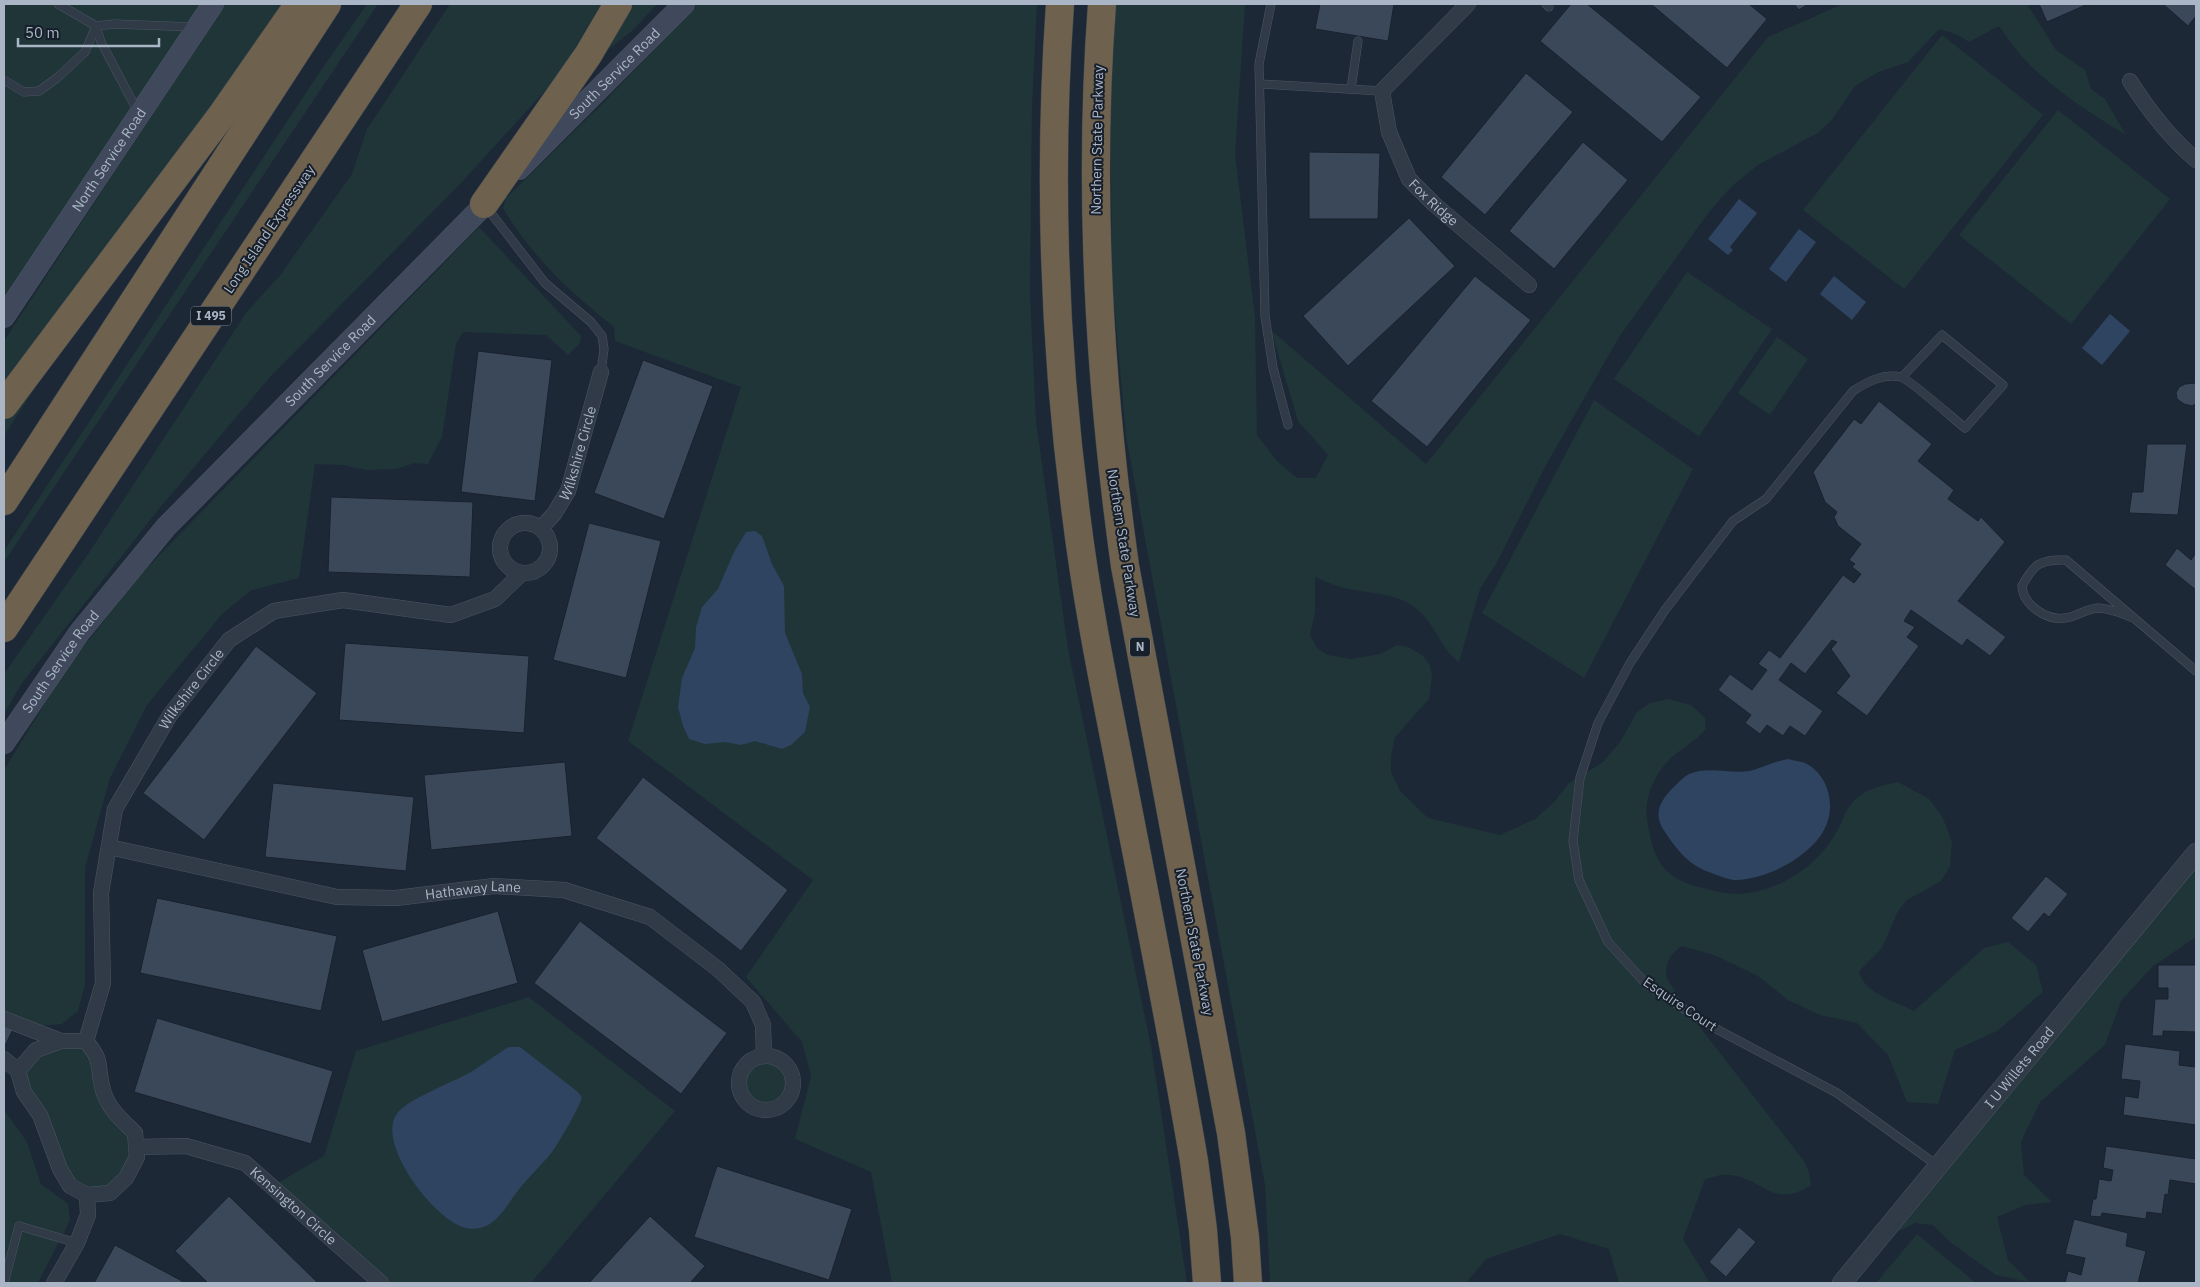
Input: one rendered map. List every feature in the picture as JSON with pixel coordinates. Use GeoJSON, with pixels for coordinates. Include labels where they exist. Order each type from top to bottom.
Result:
{"type":"FeatureCollection","features":[{"type":"Feature","properties":{"kind":"highway"},"geometry":{"type":"LineString","coordinates":[[4,405],[221,116],[299,4]]}},
{"type":"Feature","properties":{"kind":"highway"},"geometry":{"type":"LineString","coordinates":[[4,501],[328,4]]}},
{"type":"Feature","properties":{"kind":"highway","name":"Long Island Expressway"},"geometry":{"type":"LineString","coordinates":[[4,628],[418,4]]}},
{"type":"Feature","properties":{"kind":"highway"},"geometry":{"type":"LineString","coordinates":[[484,204],[588,55],[618,4]]}},
{"type":"Feature","properties":{"kind":"highway"},"geometry":{"type":"LineString","coordinates":[[1060,4],[1055,102],[1055,242],[1068,448],[1094,633],[1194,1162],[1203,1230],[1207,1283]]}},
{"type":"Feature","properties":{"kind":"highway","name":"Northern State Parkway"},"geometry":{"type":"LineString","coordinates":[[1102,4],[1097,82],[1096,221],[1102,359],[1114,492],[1125,566],[1232,1133],[1242,1210],[1248,1283]]}},
{"type":"Feature","properties":{"kind":"main road","name":"North Service Road"},"geometry":{"type":"LineString","coordinates":[[4,317],[213,4]]}},
{"type":"Feature","properties":{"kind":"main road","name":"South Service Road"},"geometry":{"type":"LineString","coordinates":[[4,743],[79,633],[166,527],[684,4]]}},
{"type":"Feature","properties":{"kind":"street"},"geometry":{"type":"LineString","coordinates":[[1382,91],[1468,4]]}},
{"type":"Feature","properties":{"kind":"street"},"geometry":{"type":"LineString","coordinates":[[2130,81],[2150,114],[2196,160]]}},
{"type":"Feature","properties":{"kind":"street","name":"Fox Ridge"},"geometry":{"type":"LineString","coordinates":[[1382,91],[1388,132],[1409,179],[1434,204],[1529,285]]}},
{"type":"Feature","properties":{"kind":"street","name":"Wilkshire Circle"},"geometry":{"type":"LineString","coordinates":[[86,1041],[103,982],[101,893],[115,809],[170,716],[229,640],[274,611],[343,600],[451,615],[495,599],[521,574],[537,571],[548,559],[550,543],[541,528],[554,514],[568,491],[601,372]]}},
{"type":"Feature","properties":{"kind":"street"},"geometry":{"type":"LineString","coordinates":[[521,574],[507,566],[502,560],[500,551],[503,536],[516,525],[524,523],[541,528]]}},
{"type":"Feature","properties":{"kind":"street","name":"Hathaway Lane"},"geometry":{"type":"LineString","coordinates":[[109,847],[338,897],[396,898],[494,886],[564,890],[650,916],[718,969],[753,1002],[763,1025],[764,1056]]}},
{"type":"Feature","properties":{"kind":"street","name":"I U Willets Road"},"geometry":{"type":"LineString","coordinates":[[1842,1283],[2196,853]]}},
{"type":"Feature","properties":{"kind":"street"},"geometry":{"type":"LineString","coordinates":[[4,1019],[61,1041]]}},
{"type":"Feature","properties":{"kind":"street"},"geometry":{"type":"LineString","coordinates":[[4,1059],[18,1071],[24,1092],[39,1115],[60,1169],[70,1186],[88,1195],[110,1193],[126,1178],[137,1157],[135,1133],[113,1112],[102,1087],[99,1058],[86,1041],[61,1041],[36,1050],[18,1071]]}},
{"type":"Feature","properties":{"kind":"street","name":"Kensington Circle"},"geometry":{"type":"LineString","coordinates":[[136,1147],[186,1146],[245,1163],[381,1283]]}},
{"type":"Feature","properties":{"kind":"street"},"geometry":{"type":"LineString","coordinates":[[54,1283],[77,1243],[88,1215],[88,1195]]}},
{"type":"Feature","properties":{"kind":"lane"},"geometry":{"type":"LineString","coordinates":[[58,4],[96,26],[114,24],[198,27]]}},
{"type":"Feature","properties":{"kind":"lane"},"geometry":{"type":"LineString","coordinates":[[1271,4],[1259,64],[1265,316],[1273,368],[1288,425]]}},
{"type":"Feature","properties":{"kind":"lane"},"geometry":{"type":"LineString","coordinates":[[4,80],[24,92],[39,91],[57,78],[85,52],[96,26]]}},
{"type":"Feature","properties":{"kind":"lane"},"geometry":{"type":"LineString","coordinates":[[96,26],[101,42],[140,115]]}},
{"type":"Feature","properties":{"kind":"lane"},"geometry":{"type":"LineString","coordinates":[[1351,89],[1358,41]]}},
{"type":"Feature","properties":{"kind":"lane"},"geometry":{"type":"LineString","coordinates":[[1260,84],[1382,91]]}},
{"type":"Feature","properties":{"kind":"lane"},"geometry":{"type":"LineString","coordinates":[[484,204],[545,283],[591,322],[602,336],[604,349],[601,372]]}},
{"type":"Feature","properties":{"kind":"lane"},"geometry":{"type":"LineString","coordinates":[[1942,335],[2003,385],[1965,428],[1902,377],[1942,335]]}},
{"type":"Feature","properties":{"kind":"lane","name":"Esquire Court"},"geometry":{"type":"LineString","coordinates":[[1902,377],[1885,376],[1867,382],[1853,391],[1766,499],[1733,521],[1665,610],[1630,662],[1598,723],[1580,778],[1573,841],[1579,880],[1608,942],[1647,985],[1707,1024],[1837,1093],[1939,1167]]}},
{"type":"Feature","properties":{"kind":"lane"},"geometry":{"type":"LineString","coordinates":[[2133,618],[2120,612],[2098,608],[2087,610],[2068,618],[2058,618],[2045,614],[2030,604],[2022,593],[2022,586],[2039,562],[2048,559],[2066,560],[2196,671]]}},
{"type":"Feature","properties":{"kind":"lane"},"geometry":{"type":"LineString","coordinates":[[4,1283],[19,1226],[77,1243]]}},
{"type":"Feature","properties":{"kind":"green space"},"geometry":{"type":"Polygon","coordinates":[[[4,4],[213,4],[4,317],[4,4]]]}},
{"type":"Feature","properties":{"kind":"green space"},"geometry":{"type":"Polygon","coordinates":[[[224,4],[283,4],[209,109],[4,381],[4,341],[224,4]]]}},
{"type":"Feature","properties":{"kind":"green space"},"geometry":{"type":"Polygon","coordinates":[[[367,4],[378,4],[4,562],[4,551],[315,79],[367,4]]]}},
{"type":"Feature","properties":{"kind":"green space"},"geometry":{"type":"Polygon","coordinates":[[[450,4],[601,4],[557,78],[459,185],[270,377],[158,510],[22,683],[4,714],[4,674],[88,554],[246,313],[281,274],[352,174],[367,129],[450,4]]]}},
{"type":"Feature","properties":{"kind":"green space"},"geometry":{"type":"Polygon","coordinates":[[[627,4],[657,4],[633,30],[596,59],[627,4]]]}},
{"type":"Feature","properties":{"kind":"green space"},"geometry":{"type":"Polygon","coordinates":[[[697,4],[1037,4],[1032,105],[1030,294],[1036,421],[1068,649],[1151,1046],[1187,1283],[892,1283],[871,1172],[795,1139],[811,1076],[802,1042],[746,977],[813,880],[628,741],[741,387],[615,341],[614,327],[583,301],[539,258],[503,208],[506,198],[604,102],[697,4]]]}},
{"type":"Feature","properties":{"kind":"green space"},"geometry":{"type":"Polygon","coordinates":[[[1116,4],[1245,4],[1235,154],[1255,318],[1257,435],[1277,461],[1297,478],[1316,478],[1328,455],[1298,421],[1271,330],[1426,464],[1768,37],[1843,4],[2027,4],[2056,50],[2085,70],[2091,89],[2105,99],[2126,135],[2086,110],[2037,72],[2015,49],[1999,26],[1969,42],[1956,34],[1939,29],[1908,62],[1879,72],[1855,86],[1831,121],[1818,133],[1758,165],[1732,186],[1709,212],[1619,337],[1546,465],[1496,564],[1480,589],[1459,662],[1448,651],[1421,613],[1403,600],[1381,594],[1348,589],[1315,577],[1315,612],[1310,635],[1317,648],[1328,655],[1351,659],[1380,654],[1397,645],[1408,647],[1422,655],[1430,665],[1432,676],[1429,699],[1395,737],[1391,756],[1391,772],[1400,791],[1428,818],[1500,835],[1535,819],[1554,802],[1569,783],[1603,762],[1620,742],[1637,712],[1650,703],[1669,699],[1691,705],[1705,718],[1706,729],[1665,764],[1652,786],[1647,802],[1649,832],[1656,855],[1661,864],[1675,878],[1699,887],[1725,893],[1741,894],[1773,886],[1789,879],[1816,859],[1836,833],[1847,810],[1857,798],[1871,789],[1898,782],[1929,799],[1943,818],[1952,842],[1950,866],[1941,881],[1907,900],[1898,911],[1882,948],[1859,971],[1862,979],[1873,991],[1881,996],[1914,1011],[1984,948],[2008,942],[2036,965],[2043,992],[1997,1031],[1955,1050],[1938,1104],[1907,1102],[1888,1055],[1857,1023],[1820,1015],[1788,1000],[1758,976],[1714,955],[1682,946],[1674,952],[1667,964],[1667,979],[1699,1026],[1804,1161],[1809,1172],[1811,1185],[1798,1192],[1786,1195],[1777,1194],[1740,1177],[1725,1175],[1705,1179],[1683,1239],[1710,1283],[1619,1283],[1609,1249],[1560,1234],[1486,1259],[1466,1283],[1270,1283],[1265,1185],[1126,436],[1112,280],[1110,76],[1116,4]]]}},
{"type":"Feature","properties":{"kind":"green space"},"geometry":{"type":"Polygon","coordinates":[[[1942,35],[2043,115],[1904,289],[1803,210],[1942,35]]]}},
{"type":"Feature","properties":{"kind":"green space"},"geometry":{"type":"Polygon","coordinates":[[[2058,110],[2170,199],[2071,324],[1959,235],[2058,110]]]}},
{"type":"Feature","properties":{"kind":"green space"},"geometry":{"type":"Polygon","coordinates":[[[479,227],[581,336],[580,343],[568,355],[546,335],[463,332],[456,344],[442,437],[428,464],[415,463],[396,469],[366,470],[343,465],[315,464],[299,578],[252,590],[222,614],[147,705],[110,778],[85,868],[85,984],[78,1011],[62,1024],[39,1026],[4,1012],[4,770],[66,669],[141,574],[479,227]]]}},
{"type":"Feature","properties":{"kind":"green space"},"geometry":{"type":"Polygon","coordinates":[[[1687,272],[1772,329],[1699,436],[1614,379],[1687,272]]]}},
{"type":"Feature","properties":{"kind":"green space"},"geometry":{"type":"Polygon","coordinates":[[[75,325],[4,436],[4,418],[75,325]]]}},
{"type":"Feature","properties":{"kind":"green space"},"geometry":{"type":"Polygon","coordinates":[[[1777,337],[1808,359],[1770,415],[1738,393],[1777,337]]]}},
{"type":"Feature","properties":{"kind":"green space"},"geometry":{"type":"Polygon","coordinates":[[[1594,400],[1693,469],[1584,678],[1482,613],[1594,400]]]}},
{"type":"Feature","properties":{"kind":"green space"},"geometry":{"type":"Polygon","coordinates":[[[2196,862],[2196,937],[2152,967],[2121,1001],[2105,1045],[2040,1102],[2021,1142],[2024,1175],[2052,1202],[2025,1205],[1997,1217],[2008,1260],[2030,1282],[1996,1275],[1950,1242],[1933,1225],[1915,1223],[1897,1232],[1934,1183],[2196,862]]]}},
{"type":"Feature","properties":{"kind":"green space"},"geometry":{"type":"Polygon","coordinates":[[[529,997],[675,1111],[531,1283],[381,1283],[271,1187],[324,1156],[356,1051],[529,997]]]}},
{"type":"Feature","properties":{"kind":"green space"},"geometry":{"type":"Polygon","coordinates":[[[86,1041],[102,1087],[135,1133],[137,1157],[110,1193],[70,1186],[18,1071],[36,1050],[86,1041]]]}},
{"type":"Feature","properties":{"kind":"green space"},"geometry":{"type":"Polygon","coordinates":[[[766,1056],[776,1058],[785,1064],[791,1073],[793,1083],[791,1093],[785,1102],[776,1108],[766,1110],[756,1108],[747,1102],[741,1093],[739,1083],[741,1073],[747,1064],[756,1058],[766,1056]]]}},
{"type":"Feature","properties":{"kind":"green space"},"geometry":{"type":"Polygon","coordinates":[[[4,1110],[27,1142],[41,1184],[68,1204],[70,1220],[38,1283],[4,1283],[4,1110]]]}},
{"type":"Feature","properties":{"kind":"green space"},"geometry":{"type":"Polygon","coordinates":[[[1917,1234],[1976,1283],[1876,1283],[1917,1234]]]}},
{"type":"Feature","properties":{"kind":"water"},"geometry":{"type":"Polygon","coordinates":[[[1739,199],[1757,213],[1730,247],[1733,250],[1728,255],[1708,239],[1739,199]]]}},
{"type":"Feature","properties":{"kind":"water"},"geometry":{"type":"Polygon","coordinates":[[[1799,229],[1816,242],[1786,282],[1769,269],[1799,229]]]}},
{"type":"Feature","properties":{"kind":"water"},"geometry":{"type":"Polygon","coordinates":[[[1834,276],[1866,302],[1852,320],[1820,294],[1834,276]]]}},
{"type":"Feature","properties":{"kind":"water"},"geometry":{"type":"Polygon","coordinates":[[[2110,314],[2130,331],[2102,365],[2082,348],[2110,314]]]}},
{"type":"Feature","properties":{"kind":"water"},"geometry":{"type":"Polygon","coordinates":[[[755,531],[762,536],[772,564],[784,586],[785,633],[802,674],[803,693],[810,707],[805,732],[791,745],[782,749],[755,741],[741,745],[725,742],[705,744],[689,739],[678,707],[682,678],[695,648],[696,627],[702,607],[718,589],[734,552],[746,532],[755,531]]]}},
{"type":"Feature","properties":{"kind":"water"},"geometry":{"type":"Polygon","coordinates":[[[1789,759],[1807,764],[1821,777],[1829,794],[1830,812],[1824,830],[1817,840],[1785,866],[1772,872],[1746,879],[1734,880],[1725,878],[1696,866],[1674,845],[1661,825],[1659,812],[1663,800],[1689,774],[1711,770],[1749,771],[1789,759]]]}},
{"type":"Feature","properties":{"kind":"water"},"geometry":{"type":"Polygon","coordinates":[[[509,1047],[520,1047],[578,1092],[582,1098],[552,1152],[520,1188],[502,1213],[486,1226],[468,1229],[453,1222],[439,1212],[412,1180],[395,1144],[392,1128],[396,1115],[409,1103],[471,1072],[509,1047]]]}},
{"type":"Feature","properties":{"kind":"building"},"geometry":{"type":"Polygon","coordinates":[[[1320,4],[1394,4],[1388,41],[1315,29],[1320,4]]]}},
{"type":"Feature","properties":{"kind":"building"},"geometry":{"type":"Polygon","coordinates":[[[1571,4],[1587,4],[1701,97],[1662,142],[1540,41],[1571,4]]]}},
{"type":"Feature","properties":{"kind":"building"},"geometry":{"type":"Polygon","coordinates":[[[1651,4],[1749,4],[1767,19],[1727,68],[1651,4]]]}},
{"type":"Feature","properties":{"kind":"building"},"geometry":{"type":"Polygon","coordinates":[[[1794,4],[1808,4],[1799,10],[1794,4]]]}},
{"type":"Feature","properties":{"kind":"building"},"geometry":{"type":"Polygon","coordinates":[[[2039,4],[2088,4],[2047,22],[2039,4]]]}},
{"type":"Feature","properties":{"kind":"building"},"geometry":{"type":"Polygon","coordinates":[[[2163,4],[2196,4],[2196,16],[2188,26],[2163,4]]]}},
{"type":"Feature","properties":{"kind":"building"},"geometry":{"type":"Polygon","coordinates":[[[1526,73],[1573,112],[1485,215],[1441,177],[1526,73]]]}},
{"type":"Feature","properties":{"kind":"building"},"geometry":{"type":"Polygon","coordinates":[[[1583,142],[1628,180],[1554,269],[1509,231],[1583,142]]]}},
{"type":"Feature","properties":{"kind":"building"},"geometry":{"type":"Polygon","coordinates":[[[1309,152],[1380,153],[1378,219],[1309,219],[1309,152]]]}},
{"type":"Feature","properties":{"kind":"building"},"geometry":{"type":"Polygon","coordinates":[[[1409,218],[1455,266],[1348,366],[1303,316],[1409,218]]]}},
{"type":"Feature","properties":{"kind":"building"},"geometry":{"type":"Polygon","coordinates":[[[1475,276],[1531,320],[1427,447],[1371,401],[1475,276]]]}},
{"type":"Feature","properties":{"kind":"building"},"geometry":{"type":"Polygon","coordinates":[[[478,351],[552,360],[535,501],[461,492],[478,351]]]}},
{"type":"Feature","properties":{"kind":"building"},"geometry":{"type":"Polygon","coordinates":[[[643,360],[713,386],[664,519],[594,493],[643,360]]]}},
{"type":"Feature","properties":{"kind":"building"},"geometry":{"type":"Polygon","coordinates":[[[2196,383],[2196,404],[2192,406],[2184,404],[2177,399],[2176,393],[2179,387],[2185,384],[2196,383]]]}},
{"type":"Feature","properties":{"kind":"building"},"geometry":{"type":"Polygon","coordinates":[[[1879,401],[1932,444],[1918,461],[1954,490],[1948,499],[1978,521],[1981,517],[2005,542],[1958,601],[2006,637],[1990,656],[1967,639],[1962,646],[1911,610],[1904,621],[1915,627],[1907,637],[1919,646],[1867,716],[1836,693],[1850,676],[1831,649],[1837,642],[1832,640],[1805,674],[1791,663],[1779,680],[1823,711],[1805,736],[1790,726],[1783,736],[1767,725],[1760,734],[1745,723],[1751,715],[1718,690],[1730,674],[1752,690],[1767,670],[1758,664],[1769,650],[1780,658],[1843,575],[1854,583],[1861,574],[1852,567],[1855,564],[1849,560],[1861,544],[1838,526],[1834,517],[1837,512],[1825,502],[1813,472],[1854,419],[1861,424],[1879,401]]]}},
{"type":"Feature","properties":{"kind":"building"},"geometry":{"type":"Polygon","coordinates":[[[2147,444],[2187,444],[2178,515],[2129,513],[2132,492],[2143,492],[2147,444]]]}},
{"type":"Feature","properties":{"kind":"building"},"geometry":{"type":"Polygon","coordinates":[[[331,497],[473,502],[470,577],[328,572],[331,497]]]}},
{"type":"Feature","properties":{"kind":"building"},"geometry":{"type":"Polygon","coordinates":[[[589,523],[661,541],[626,678],[553,660],[589,523]]]}},
{"type":"Feature","properties":{"kind":"building"},"geometry":{"type":"Polygon","coordinates":[[[2177,548],[2191,560],[2196,553],[2196,590],[2165,565],[2177,548]]]}},
{"type":"Feature","properties":{"kind":"building"},"geometry":{"type":"Polygon","coordinates":[[[345,643],[529,656],[524,733],[339,720],[345,643]]]}},
{"type":"Feature","properties":{"kind":"building"},"geometry":{"type":"Polygon","coordinates":[[[256,646],[317,693],[204,840],[143,793],[256,646]]]}},
{"type":"Feature","properties":{"kind":"building"},"geometry":{"type":"Polygon","coordinates":[[[565,762],[572,836],[431,850],[424,775],[565,762]]]}},
{"type":"Feature","properties":{"kind":"building"},"geometry":{"type":"Polygon","coordinates":[[[643,777],[788,890],[741,951],[596,838],[643,777]]]}},
{"type":"Feature","properties":{"kind":"building"},"geometry":{"type":"Polygon","coordinates":[[[273,783],[414,797],[406,871],[265,857],[273,783]]]}},
{"type":"Feature","properties":{"kind":"building"},"geometry":{"type":"Polygon","coordinates":[[[2046,876],[2068,894],[2049,917],[2044,913],[2028,932],[2011,918],[2046,876]]]}},
{"type":"Feature","properties":{"kind":"building"},"geometry":{"type":"Polygon","coordinates":[[[157,898],[337,936],[321,1011],[140,973],[157,898]]]}},
{"type":"Feature","properties":{"kind":"building"},"geometry":{"type":"Polygon","coordinates":[[[498,911],[518,983],[382,1022],[362,950],[498,911]]]}},
{"type":"Feature","properties":{"kind":"building"},"geometry":{"type":"Polygon","coordinates":[[[580,921],[727,1033],[681,1094],[534,983],[580,921]]]}},
{"type":"Feature","properties":{"kind":"building"},"geometry":{"type":"Polygon","coordinates":[[[2158,965],[2196,965],[2196,1032],[2163,1031],[2163,1036],[2152,1036],[2155,999],[2168,999],[2168,988],[2158,988],[2158,965]]]}},
{"type":"Feature","properties":{"kind":"building"},"geometry":{"type":"Polygon","coordinates":[[[157,1018],[333,1071],[311,1144],[134,1092],[157,1018]]]}},
{"type":"Feature","properties":{"kind":"building"},"geometry":{"type":"Polygon","coordinates":[[[4,1022],[14,1027],[4,1048],[4,1022]]]}},
{"type":"Feature","properties":{"kind":"building"},"geometry":{"type":"Polygon","coordinates":[[[2125,1044],[2180,1051],[2179,1065],[2196,1067],[2196,1125],[2123,1115],[2125,1096],[2138,1098],[2140,1081],[2121,1079],[2125,1044]]]}},
{"type":"Feature","properties":{"kind":"building"},"geometry":{"type":"Polygon","coordinates":[[[2106,1146],[2196,1159],[2196,1184],[2170,1180],[2168,1195],[2165,1194],[2162,1214],[2147,1212],[2146,1219],[2102,1213],[2101,1217],[2090,1216],[2093,1199],[2096,1199],[2099,1179],[2111,1181],[2113,1170],[2103,1168],[2106,1146]]]}},
{"type":"Feature","properties":{"kind":"building"},"geometry":{"type":"Polygon","coordinates":[[[717,1166],[852,1209],[829,1280],[694,1237],[717,1166]]]}},
{"type":"Feature","properties":{"kind":"building"},"geometry":{"type":"Polygon","coordinates":[[[229,1196],[318,1283],[208,1283],[175,1251],[229,1196]]]}},
{"type":"Feature","properties":{"kind":"building"},"geometry":{"type":"Polygon","coordinates":[[[650,1216],[705,1266],[690,1283],[589,1283],[650,1216]]]}},
{"type":"Feature","properties":{"kind":"building"},"geometry":{"type":"Polygon","coordinates":[[[2074,1219],[2128,1233],[2126,1246],[2146,1251],[2138,1283],[2065,1283],[2068,1271],[2081,1275],[2085,1258],[2065,1254],[2074,1219]]]}},
{"type":"Feature","properties":{"kind":"building"},"geometry":{"type":"Polygon","coordinates":[[[1739,1227],[1756,1242],[1726,1277],[1709,1262],[1739,1227]]]}},
{"type":"Feature","properties":{"kind":"building"},"geometry":{"type":"Polygon","coordinates":[[[115,1245],[182,1281],[181,1283],[94,1283],[115,1245]]]}}]}
